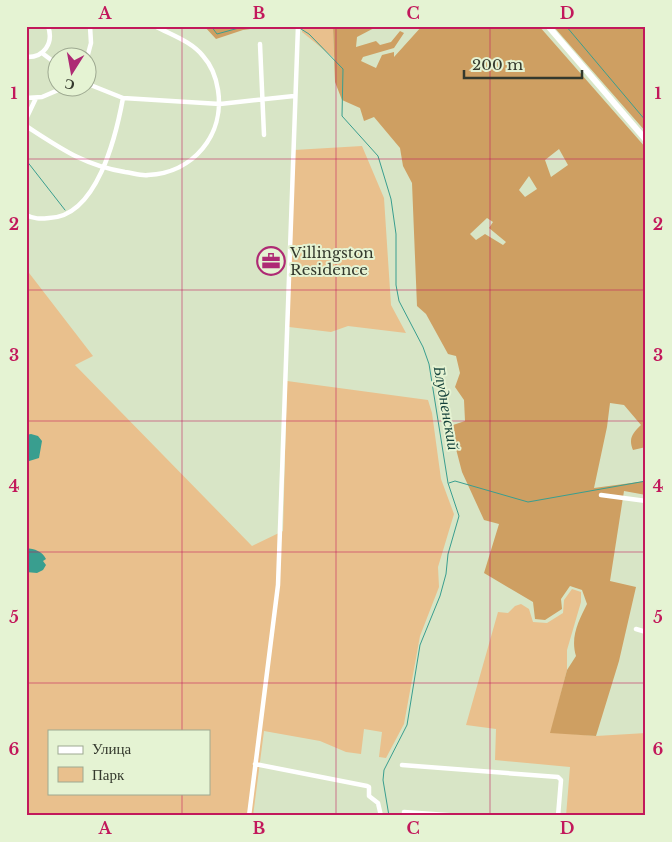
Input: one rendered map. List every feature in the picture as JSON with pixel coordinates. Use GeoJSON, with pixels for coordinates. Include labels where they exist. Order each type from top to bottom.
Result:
{"type":"FeatureCollection","features":[{"type":"Feature","properties":{"kind":"street"},"geometry":{"type":"LineString","coordinates":[[26,57],[42,53],[50,42],[48,26]]}},
{"type":"Feature","properties":{"kind":"street"},"geometry":{"type":"LineString","coordinates":[[90,26],[90,48]]}},
{"type":"Feature","properties":{"kind":"street"},"geometry":{"type":"LineString","coordinates":[[26,126],[79,160],[103,169],[146,176],[169,173],[192,160],[210,141],[218,123],[220,104],[216,75],[204,57],[192,45],[155,26]]}},
{"type":"Feature","properties":{"kind":"street"},"geometry":{"type":"LineString","coordinates":[[249,816],[278,585],[298,26]]}},
{"type":"Feature","properties":{"kind":"street"},"geometry":{"type":"LineString","coordinates":[[548,26],[646,140]]}},
{"type":"Feature","properties":{"kind":"street"},"geometry":{"type":"LineString","coordinates":[[260,44],[264,135]]}},
{"type":"Feature","properties":{"kind":"street"},"geometry":{"type":"LineString","coordinates":[[42,53],[48,58]]}},
{"type":"Feature","properties":{"kind":"street"},"geometry":{"type":"LineString","coordinates":[[98,88],[123,98],[220,104],[294,96]]}},
{"type":"Feature","properties":{"kind":"street"},"geometry":{"type":"LineString","coordinates":[[26,98],[36,98],[48,94]]}},
{"type":"Feature","properties":{"kind":"street"},"geometry":{"type":"LineString","coordinates":[[26,119],[36,98]]}},
{"type":"Feature","properties":{"kind":"street"},"geometry":{"type":"LineString","coordinates":[[26,215],[34,219],[60,218],[72,212],[94,186],[103,169],[117,129],[123,98]]}},
{"type":"Feature","properties":{"kind":"street"},"geometry":{"type":"LineString","coordinates":[[601,495],[646,501]]}},
{"type":"Feature","properties":{"kind":"street"},"geometry":{"type":"LineString","coordinates":[[636,629],[646,632]]}},
{"type":"Feature","properties":{"kind":"street"},"geometry":{"type":"LineString","coordinates":[[255,764],[367,786],[369,787],[370,796],[378,804],[381,816]]}},
{"type":"Feature","properties":{"kind":"street"},"geometry":{"type":"LineString","coordinates":[[402,765],[558,777],[561,780],[558,816]]}},
{"type":"Feature","properties":{"kind":"street"},"geometry":{"type":"LineString","coordinates":[[404,812],[461,816]]}},
{"type":"Feature","properties":{"kind":"green space"},"geometry":{"type":"Polygon","coordinates":[[[303,26],[333,26],[334,58],[302,32],[303,26]]]}},
{"type":"Feature","properties":{"kind":"green space"},"geometry":{"type":"Polygon","coordinates":[[[362,146],[384,198],[391,305],[406,333],[348,326],[331,332],[289,327],[294,150],[362,146]]]}},
{"type":"Feature","properties":{"kind":"green space"},"geometry":{"type":"Polygon","coordinates":[[[26,269],[93,356],[75,365],[252,546],[283,531],[287,381],[428,400],[432,413],[441,479],[454,514],[438,567],[439,587],[420,636],[404,724],[386,758],[379,757],[382,732],[364,729],[361,754],[346,752],[320,741],[264,731],[253,816],[26,816],[26,269]]]}},
{"type":"Feature","properties":{"kind":"green space"},"geometry":{"type":"Polygon","coordinates":[[[572,589],[581,592],[581,602],[567,650],[567,670],[551,732],[596,736],[646,733],[646,816],[566,816],[570,767],[495,760],[496,729],[466,725],[498,612],[508,613],[515,606],[521,604],[529,609],[533,622],[547,623],[563,613],[564,600],[572,589]]]}},
{"type":"Feature","properties":{"kind":"shaded area"},"geometry":{"type":"Polygon","coordinates":[[[204,26],[274,26],[243,30],[216,39],[204,26]]]}},
{"type":"Feature","properties":{"kind":"shaded area"},"geometry":{"type":"Polygon","coordinates":[[[333,26],[378,26],[357,37],[356,47],[376,41],[380,45],[391,42],[400,31],[404,33],[394,48],[363,57],[361,61],[376,68],[382,55],[394,52],[394,57],[422,26],[539,26],[646,148],[646,447],[633,450],[632,436],[641,425],[624,405],[610,403],[594,488],[646,481],[646,495],[624,491],[610,581],[636,587],[619,661],[596,736],[550,733],[567,670],[576,656],[574,649],[575,635],[578,622],[587,604],[582,590],[570,586],[561,599],[562,609],[545,620],[535,619],[533,602],[484,573],[499,524],[484,520],[462,472],[450,426],[465,421],[464,400],[455,387],[460,373],[456,356],[448,354],[426,314],[417,306],[412,183],[403,166],[400,148],[374,117],[364,121],[360,108],[342,100],[335,82],[333,26]],[[559,149],[545,160],[551,177],[568,165],[559,149]],[[529,176],[519,190],[525,197],[537,189],[529,176]],[[487,218],[470,234],[476,240],[485,234],[503,245],[506,242],[489,228],[493,222],[487,218]]]}},
{"type":"Feature","properties":{"kind":"shaded area"},"geometry":{"type":"Polygon","coordinates":[[[646,26],[646,132],[554,27],[646,26]]]}},
{"type":"Feature","properties":{"kind":"water"},"geometry":{"type":"Polygon","coordinates":[[[26,435],[38,436],[42,441],[39,458],[26,462],[26,435]]]}},
{"type":"Feature","properties":{"kind":"water"},"geometry":{"type":"Polygon","coordinates":[[[26,548],[38,551],[44,556],[46,559],[43,561],[46,565],[43,570],[37,573],[26,572],[26,548]]]}},
{"type":"Feature","properties":{"kind":"waterway","name":"Блудненский"},"geometry":{"type":"LineString","coordinates":[[211,26],[217,34],[246,26]]}},
{"type":"Feature","properties":{"kind":"waterway"},"geometry":{"type":"LineString","coordinates":[[566,26],[646,121]]}},
{"type":"Feature","properties":{"kind":"waterway","name":"Блудненский"},"geometry":{"type":"LineString","coordinates":[[301,29],[309,34],[343,69],[342,116],[378,156],[391,199],[396,234],[396,285],[399,301],[423,347],[429,364],[448,483],[459,516],[448,554],[446,574],[440,596],[420,645],[407,725],[384,770],[383,780],[389,816]]}},
{"type":"Feature","properties":{"kind":"waterway"},"geometry":{"type":"LineString","coordinates":[[26,160],[65,210]]}},
{"type":"Feature","properties":{"kind":"waterway"},"geometry":{"type":"LineString","coordinates":[[449,483],[455,481],[528,502],[646,481]]}},
{"type":"Feature","properties":{"kind":"place","name":"Villingston Residence"},"geometry":{"type":"Point","coordinates":[271,261]}}]}
